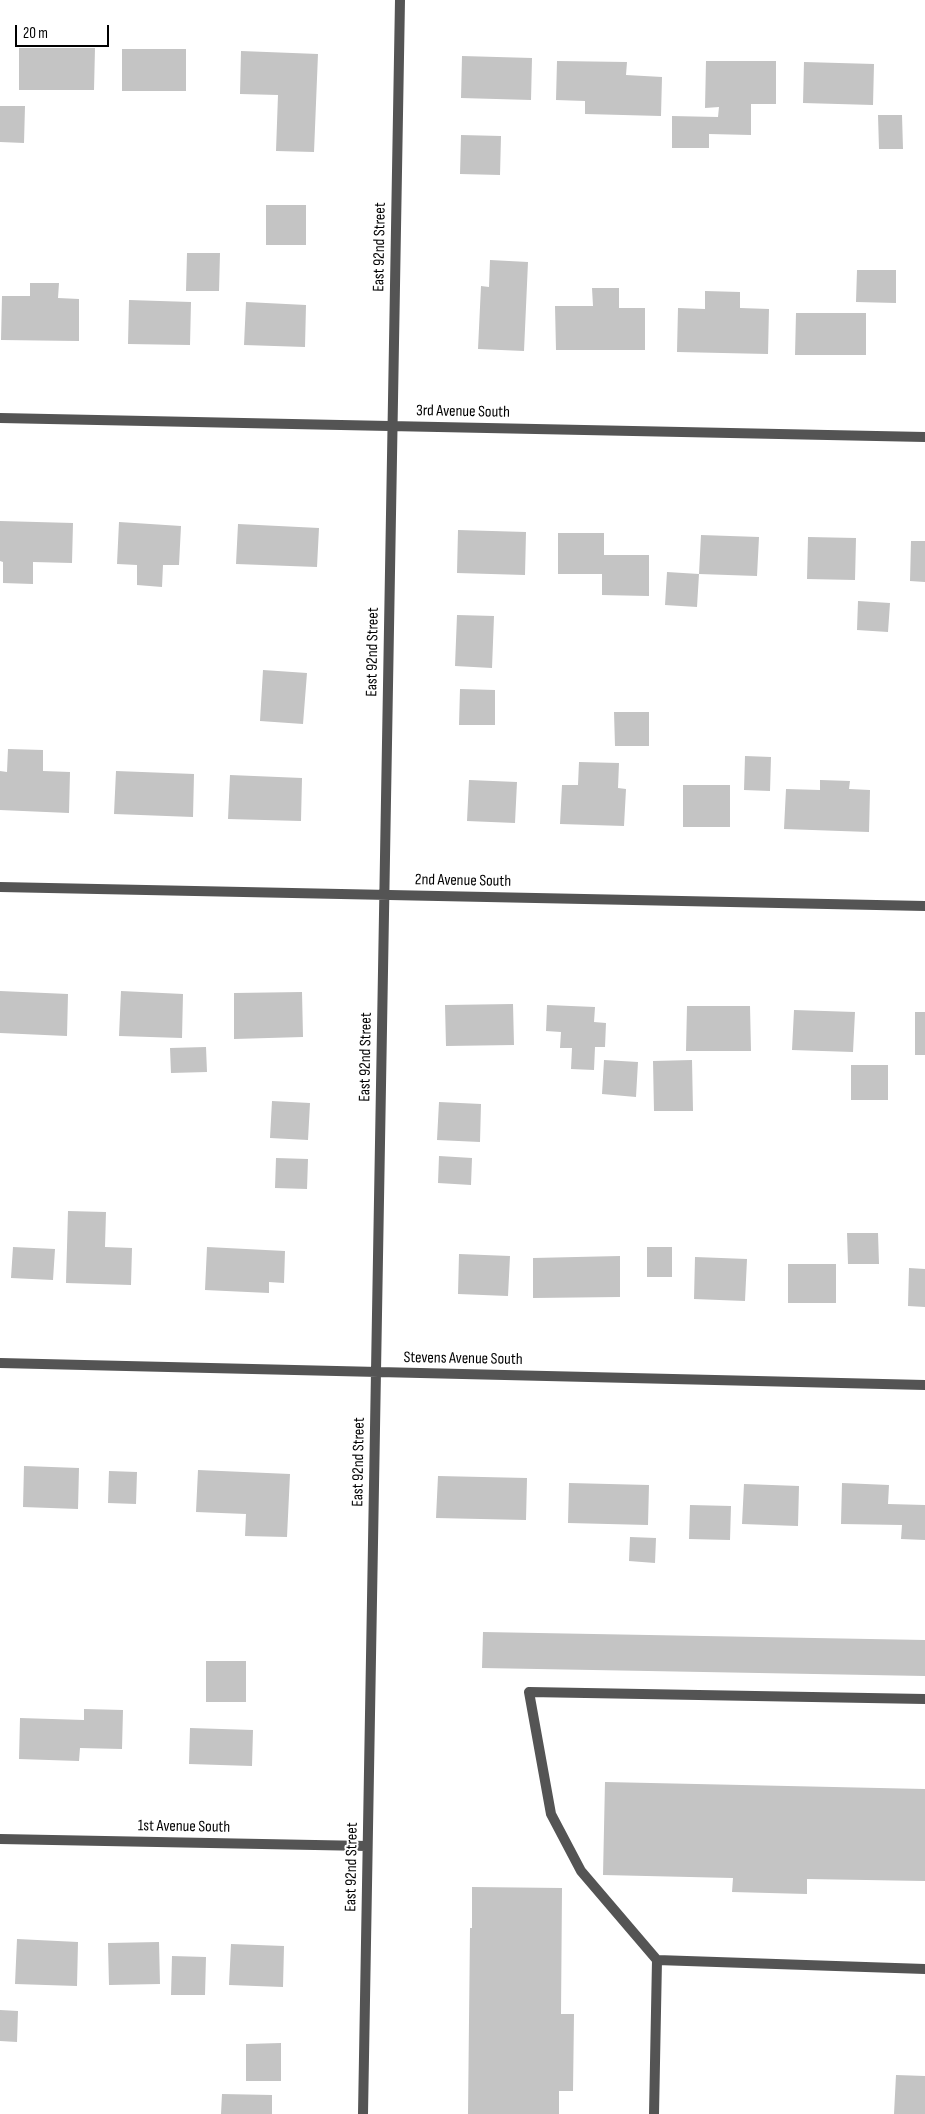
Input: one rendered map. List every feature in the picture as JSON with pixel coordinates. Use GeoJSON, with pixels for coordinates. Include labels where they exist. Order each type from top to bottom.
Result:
{"type":"FeatureCollection","features":[{"type":"Feature","properties":{"kind":"street","name":"East 92nd Street"},"geometry":{"type":"LineString","coordinates":[[363,2114],[400,0]]}},
{"type":"Feature","properties":{"kind":"street","name":"3rd Avenue South"},"geometry":{"type":"LineString","coordinates":[[0,418],[925,437]]}},
{"type":"Feature","properties":{"kind":"street","name":"2nd Avenue South"},"geometry":{"type":"LineString","coordinates":[[0,887],[925,906]]}},
{"type":"Feature","properties":{"kind":"street","name":"Stevens Avenue South"},"geometry":{"type":"LineString","coordinates":[[0,1363],[925,1385]]}},
{"type":"Feature","properties":{"kind":"street"},"geometry":{"type":"LineString","coordinates":[[654,2114],[657,1960],[581,1871],[551,1814],[529,1692],[925,1699]]}},
{"type":"Feature","properties":{"kind":"street","name":"1st Avenue South"},"geometry":{"type":"LineString","coordinates":[[0,1839],[367,1846]]}},
{"type":"Feature","properties":{"kind":"street"},"geometry":{"type":"LineString","coordinates":[[657,1960],[925,1969]]}},
{"type":"Feature","properties":{"kind":"building"},"geometry":{"type":"Polygon","coordinates":[[[19,48],[95,48],[94,90],[19,90],[19,48]]]}},
{"type":"Feature","properties":{"kind":"building"},"geometry":{"type":"Polygon","coordinates":[[[122,49],[186,49],[186,91],[122,91],[122,49]]]}},
{"type":"Feature","properties":{"kind":"building"},"geometry":{"type":"Polygon","coordinates":[[[241,51],[318,54],[314,152],[276,151],[278,95],[240,94],[241,51]]]}},
{"type":"Feature","properties":{"kind":"building"},"geometry":{"type":"Polygon","coordinates":[[[462,56],[532,58],[531,100],[461,98],[462,56]]]}},
{"type":"Feature","properties":{"kind":"building"},"geometry":{"type":"Polygon","coordinates":[[[557,61],[627,62],[626,75],[662,77],[661,116],[585,114],[585,101],[556,100],[557,61]]]}},
{"type":"Feature","properties":{"kind":"building"},"geometry":{"type":"Polygon","coordinates":[[[706,61],[776,61],[776,104],[751,104],[751,135],[709,134],[709,148],[672,148],[672,116],[718,117],[719,107],[705,108],[706,61]]]}},
{"type":"Feature","properties":{"kind":"building"},"geometry":{"type":"Polygon","coordinates":[[[804,62],[874,64],[873,105],[803,103],[804,62]]]}},
{"type":"Feature","properties":{"kind":"building"},"geometry":{"type":"Polygon","coordinates":[[[0,106],[25,106],[24,143],[0,142],[0,106]]]}},
{"type":"Feature","properties":{"kind":"building"},"geometry":{"type":"Polygon","coordinates":[[[878,115],[902,115],[903,149],[879,149],[878,115]]]}},
{"type":"Feature","properties":{"kind":"building"},"geometry":{"type":"Polygon","coordinates":[[[461,135],[501,136],[500,175],[460,174],[461,135]]]}},
{"type":"Feature","properties":{"kind":"building"},"geometry":{"type":"Polygon","coordinates":[[[266,205],[306,205],[306,245],[266,245],[266,205]]]}},
{"type":"Feature","properties":{"kind":"building"},"geometry":{"type":"Polygon","coordinates":[[[187,253],[220,253],[219,291],[186,291],[187,253]]]}},
{"type":"Feature","properties":{"kind":"building"},"geometry":{"type":"Polygon","coordinates":[[[490,260],[528,262],[524,351],[478,349],[481,286],[489,287],[490,260]]]}},
{"type":"Feature","properties":{"kind":"building"},"geometry":{"type":"Polygon","coordinates":[[[857,270],[896,270],[896,303],[856,302],[857,270]]]}},
{"type":"Feature","properties":{"kind":"building"},"geometry":{"type":"Polygon","coordinates":[[[30,283],[59,283],[58,298],[79,299],[79,341],[1,340],[2,296],[30,296],[30,283]]]}},
{"type":"Feature","properties":{"kind":"building"},"geometry":{"type":"Polygon","coordinates":[[[592,288],[619,288],[619,308],[645,308],[645,350],[556,350],[555,306],[593,306],[592,288]]]}},
{"type":"Feature","properties":{"kind":"building"},"geometry":{"type":"Polygon","coordinates":[[[705,291],[740,292],[740,308],[769,309],[768,354],[677,352],[678,308],[705,309],[705,291]]]}},
{"type":"Feature","properties":{"kind":"building"},"geometry":{"type":"Polygon","coordinates":[[[129,300],[191,302],[190,345],[128,344],[129,300]]]}},
{"type":"Feature","properties":{"kind":"building"},"geometry":{"type":"Polygon","coordinates":[[[246,302],[306,305],[305,347],[244,345],[246,302]]]}},
{"type":"Feature","properties":{"kind":"building"},"geometry":{"type":"Polygon","coordinates":[[[796,313],[866,313],[866,355],[795,355],[796,313]]]}},
{"type":"Feature","properties":{"kind":"building"},"geometry":{"type":"Polygon","coordinates":[[[0,521],[73,523],[72,563],[33,562],[33,584],[3,583],[3,562],[0,561],[0,521]]]}},
{"type":"Feature","properties":{"kind":"building"},"geometry":{"type":"Polygon","coordinates":[[[119,522],[181,526],[179,565],[163,565],[162,587],[137,585],[137,565],[117,564],[119,522]]]}},
{"type":"Feature","properties":{"kind":"building"},"geometry":{"type":"Polygon","coordinates":[[[238,524],[319,528],[317,567],[236,564],[238,524]]]}},
{"type":"Feature","properties":{"kind":"building"},"geometry":{"type":"Polygon","coordinates":[[[458,530],[526,532],[525,575],[457,573],[458,530]]]}},
{"type":"Feature","properties":{"kind":"building"},"geometry":{"type":"Polygon","coordinates":[[[558,533],[604,533],[604,555],[649,555],[649,596],[602,595],[602,574],[558,574],[558,533]]]}},
{"type":"Feature","properties":{"kind":"building"},"geometry":{"type":"Polygon","coordinates":[[[701,535],[759,537],[757,576],[699,574],[701,535]]]}},
{"type":"Feature","properties":{"kind":"building"},"geometry":{"type":"Polygon","coordinates":[[[808,537],[856,538],[855,580],[807,579],[808,537]]]}},
{"type":"Feature","properties":{"kind":"building"},"geometry":{"type":"Polygon","coordinates":[[[911,541],[925,541],[925,582],[910,581],[911,541]]]}},
{"type":"Feature","properties":{"kind":"building"},"geometry":{"type":"Polygon","coordinates":[[[667,572],[699,574],[697,607],[665,605],[667,572]]]}},
{"type":"Feature","properties":{"kind":"building"},"geometry":{"type":"Polygon","coordinates":[[[858,601],[890,603],[888,632],[857,630],[858,601]]]}},
{"type":"Feature","properties":{"kind":"building"},"geometry":{"type":"Polygon","coordinates":[[[457,615],[494,616],[492,668],[455,666],[457,615]]]}},
{"type":"Feature","properties":{"kind":"building"},"geometry":{"type":"Polygon","coordinates":[[[263,670],[307,673],[303,724],[260,721],[263,670]]]}},
{"type":"Feature","properties":{"kind":"building"},"geometry":{"type":"Polygon","coordinates":[[[460,689],[495,690],[495,725],[459,725],[460,689]]]}},
{"type":"Feature","properties":{"kind":"building"},"geometry":{"type":"Polygon","coordinates":[[[614,712],[649,712],[649,746],[615,746],[614,712]]]}},
{"type":"Feature","properties":{"kind":"building"},"geometry":{"type":"Polygon","coordinates":[[[8,749],[43,750],[43,771],[70,772],[69,813],[0,810],[0,771],[7,772],[8,749]]]}},
{"type":"Feature","properties":{"kind":"building"},"geometry":{"type":"Polygon","coordinates":[[[745,756],[771,757],[770,791],[744,790],[745,756]]]}},
{"type":"Feature","properties":{"kind":"building"},"geometry":{"type":"Polygon","coordinates":[[[579,762],[619,763],[618,788],[626,789],[624,826],[560,824],[562,785],[578,785],[579,762]]]}},
{"type":"Feature","properties":{"kind":"building"},"geometry":{"type":"Polygon","coordinates":[[[116,771],[194,774],[193,817],[114,814],[116,771]]]}},
{"type":"Feature","properties":{"kind":"building"},"geometry":{"type":"Polygon","coordinates":[[[230,775],[302,778],[301,821],[228,819],[230,775]]]}},
{"type":"Feature","properties":{"kind":"building"},"geometry":{"type":"Polygon","coordinates":[[[469,780],[517,782],[515,823],[467,821],[469,780]]]}},
{"type":"Feature","properties":{"kind":"building"},"geometry":{"type":"Polygon","coordinates":[[[820,780],[850,781],[849,789],[870,790],[869,832],[784,829],[786,789],[820,790],[820,780]]]}},
{"type":"Feature","properties":{"kind":"building"},"geometry":{"type":"Polygon","coordinates":[[[683,785],[730,785],[730,827],[683,827],[683,785]]]}},
{"type":"Feature","properties":{"kind":"building"},"geometry":{"type":"Polygon","coordinates":[[[0,991],[68,994],[67,1036],[0,1033],[0,991]]]}},
{"type":"Feature","properties":{"kind":"building"},"geometry":{"type":"Polygon","coordinates":[[[121,991],[183,994],[182,1038],[119,1036],[121,991]]]}},
{"type":"Feature","properties":{"kind":"building"},"geometry":{"type":"Polygon","coordinates":[[[302,992],[303,1037],[234,1039],[234,993],[302,992]]]}},
{"type":"Feature","properties":{"kind":"building"},"geometry":{"type":"Polygon","coordinates":[[[513,1004],[514,1045],[446,1046],[445,1005],[513,1004]]]}},
{"type":"Feature","properties":{"kind":"building"},"geometry":{"type":"Polygon","coordinates":[[[547,1005],[595,1007],[594,1022],[606,1023],[605,1047],[595,1047],[594,1070],[571,1069],[572,1048],[560,1048],[561,1032],[546,1031],[547,1005]]]}},
{"type":"Feature","properties":{"kind":"building"},"geometry":{"type":"Polygon","coordinates":[[[687,1006],[750,1006],[751,1051],[686,1051],[687,1006]]]}},
{"type":"Feature","properties":{"kind":"building"},"geometry":{"type":"Polygon","coordinates":[[[794,1010],[855,1012],[853,1052],[792,1050],[794,1010]]]}},
{"type":"Feature","properties":{"kind":"building"},"geometry":{"type":"Polygon","coordinates":[[[915,1012],[925,1012],[925,1055],[915,1055],[915,1012]]]}},
{"type":"Feature","properties":{"kind":"building"},"geometry":{"type":"Polygon","coordinates":[[[206,1047],[207,1072],[171,1073],[170,1048],[206,1047]]]}},
{"type":"Feature","properties":{"kind":"building"},"geometry":{"type":"Polygon","coordinates":[[[604,1060],[638,1062],[636,1097],[602,1094],[604,1060]]]}},
{"type":"Feature","properties":{"kind":"building"},"geometry":{"type":"Polygon","coordinates":[[[692,1060],[693,1111],[654,1111],[653,1061],[692,1060]]]}},
{"type":"Feature","properties":{"kind":"building"},"geometry":{"type":"Polygon","coordinates":[[[851,1065],[888,1065],[888,1100],[851,1100],[851,1065]]]}},
{"type":"Feature","properties":{"kind":"building"},"geometry":{"type":"Polygon","coordinates":[[[272,1101],[310,1103],[308,1140],[270,1138],[272,1101]]]}},
{"type":"Feature","properties":{"kind":"building"},"geometry":{"type":"Polygon","coordinates":[[[439,1102],[481,1104],[480,1142],[437,1140],[439,1102]]]}},
{"type":"Feature","properties":{"kind":"building"},"geometry":{"type":"Polygon","coordinates":[[[439,1156],[472,1158],[471,1185],[438,1183],[439,1156]]]}},
{"type":"Feature","properties":{"kind":"building"},"geometry":{"type":"Polygon","coordinates":[[[276,1158],[308,1159],[307,1189],[275,1188],[276,1158]]]}},
{"type":"Feature","properties":{"kind":"building"},"geometry":{"type":"Polygon","coordinates":[[[68,1211],[106,1212],[105,1247],[132,1248],[131,1285],[66,1283],[68,1211]]]}},
{"type":"Feature","properties":{"kind":"building"},"geometry":{"type":"Polygon","coordinates":[[[847,1233],[878,1233],[879,1264],[848,1264],[847,1233]]]}},
{"type":"Feature","properties":{"kind":"building"},"geometry":{"type":"Polygon","coordinates":[[[13,1247],[55,1249],[53,1280],[11,1278],[13,1247]]]}},
{"type":"Feature","properties":{"kind":"building"},"geometry":{"type":"Polygon","coordinates":[[[207,1247],[285,1251],[284,1283],[269,1282],[269,1293],[205,1290],[207,1247]]]}},
{"type":"Feature","properties":{"kind":"building"},"geometry":{"type":"Polygon","coordinates":[[[647,1247],[672,1247],[672,1277],[647,1277],[647,1247]]]}},
{"type":"Feature","properties":{"kind":"building"},"geometry":{"type":"Polygon","coordinates":[[[459,1254],[510,1256],[508,1296],[458,1294],[459,1254]]]}},
{"type":"Feature","properties":{"kind":"building"},"geometry":{"type":"Polygon","coordinates":[[[620,1256],[620,1297],[533,1298],[533,1258],[620,1256]]]}},
{"type":"Feature","properties":{"kind":"building"},"geometry":{"type":"Polygon","coordinates":[[[695,1257],[747,1259],[745,1301],[694,1299],[695,1257]]]}},
{"type":"Feature","properties":{"kind":"building"},"geometry":{"type":"Polygon","coordinates":[[[788,1264],[836,1264],[836,1303],[788,1303],[788,1264]]]}},
{"type":"Feature","properties":{"kind":"building"},"geometry":{"type":"Polygon","coordinates":[[[909,1268],[925,1269],[925,1307],[908,1306],[909,1268]]]}},
{"type":"Feature","properties":{"kind":"building"},"geometry":{"type":"Polygon","coordinates":[[[24,1466],[79,1468],[78,1509],[23,1507],[24,1466]]]}},
{"type":"Feature","properties":{"kind":"building"},"geometry":{"type":"Polygon","coordinates":[[[198,1470],[290,1474],[287,1537],[245,1536],[246,1514],[196,1512],[198,1470]]]}},
{"type":"Feature","properties":{"kind":"building"},"geometry":{"type":"Polygon","coordinates":[[[109,1471],[137,1472],[136,1504],[108,1503],[109,1471]]]}},
{"type":"Feature","properties":{"kind":"building"},"geometry":{"type":"Polygon","coordinates":[[[438,1476],[527,1478],[526,1520],[436,1518],[438,1476]]]}},
{"type":"Feature","properties":{"kind":"building"},"geometry":{"type":"Polygon","coordinates":[[[569,1483],[649,1485],[648,1525],[568,1523],[569,1483]]]}},
{"type":"Feature","properties":{"kind":"building"},"geometry":{"type":"Polygon","coordinates":[[[842,1483],[889,1485],[888,1504],[925,1505],[925,1540],[901,1539],[902,1525],[841,1524],[842,1483]]]}},
{"type":"Feature","properties":{"kind":"building"},"geometry":{"type":"Polygon","coordinates":[[[744,1484],[799,1486],[798,1526],[742,1524],[744,1484]]]}},
{"type":"Feature","properties":{"kind":"building"},"geometry":{"type":"Polygon","coordinates":[[[690,1505],[731,1506],[730,1540],[689,1539],[690,1505]]]}},
{"type":"Feature","properties":{"kind":"building"},"geometry":{"type":"Polygon","coordinates":[[[630,1537],[656,1538],[655,1563],[629,1561],[630,1537]]]}},
{"type":"Feature","properties":{"kind":"building"},"geometry":{"type":"Polygon","coordinates":[[[483,1632],[925,1640],[925,1676],[482,1668],[483,1632]]]}},
{"type":"Feature","properties":{"kind":"building"},"geometry":{"type":"Polygon","coordinates":[[[206,1661],[246,1661],[246,1702],[206,1702],[206,1661]]]}},
{"type":"Feature","properties":{"kind":"building"},"geometry":{"type":"Polygon","coordinates":[[[84,1709],[123,1710],[122,1749],[80,1748],[79,1761],[19,1759],[20,1718],[84,1720],[84,1709]]]}},
{"type":"Feature","properties":{"kind":"building"},"geometry":{"type":"Polygon","coordinates":[[[190,1728],[253,1730],[252,1766],[189,1764],[190,1728]]]}},
{"type":"Feature","properties":{"kind":"building"},"geometry":{"type":"Polygon","coordinates":[[[605,1782],[925,1789],[925,1881],[807,1879],[807,1894],[732,1892],[733,1878],[603,1875],[605,1782]]]}},
{"type":"Feature","properties":{"kind":"building"},"geometry":{"type":"Polygon","coordinates":[[[472,1887],[562,1888],[561,2014],[574,2014],[573,2091],[559,2091],[559,2114],[468,2114],[472,1887]]]}},
{"type":"Feature","properties":{"kind":"building"},"geometry":{"type":"Polygon","coordinates":[[[17,1939],[78,1942],[77,1986],[15,1984],[17,1939]]]}},
{"type":"Feature","properties":{"kind":"building"},"geometry":{"type":"Polygon","coordinates":[[[159,1942],[160,1984],[109,1985],[108,1943],[159,1942]]]}},
{"type":"Feature","properties":{"kind":"building"},"geometry":{"type":"Polygon","coordinates":[[[231,1944],[284,1946],[283,1987],[229,1985],[231,1944]]]}},
{"type":"Feature","properties":{"kind":"building"},"geometry":{"type":"Polygon","coordinates":[[[172,1956],[206,1957],[205,1995],[171,1995],[172,1956]]]}},
{"type":"Feature","properties":{"kind":"building"},"geometry":{"type":"Polygon","coordinates":[[[0,2010],[18,2011],[17,2042],[0,2041],[0,2010]]]}},
{"type":"Feature","properties":{"kind":"building"},"geometry":{"type":"Polygon","coordinates":[[[281,2043],[281,2081],[246,2081],[246,2044],[281,2043]]]}},
{"type":"Feature","properties":{"kind":"building"},"geometry":{"type":"Polygon","coordinates":[[[896,2075],[925,2076],[925,2114],[894,2114],[896,2075]]]}},
{"type":"Feature","properties":{"kind":"building"},"geometry":{"type":"Polygon","coordinates":[[[222,2094],[272,2095],[272,2114],[221,2114],[222,2094]]]}}]}
